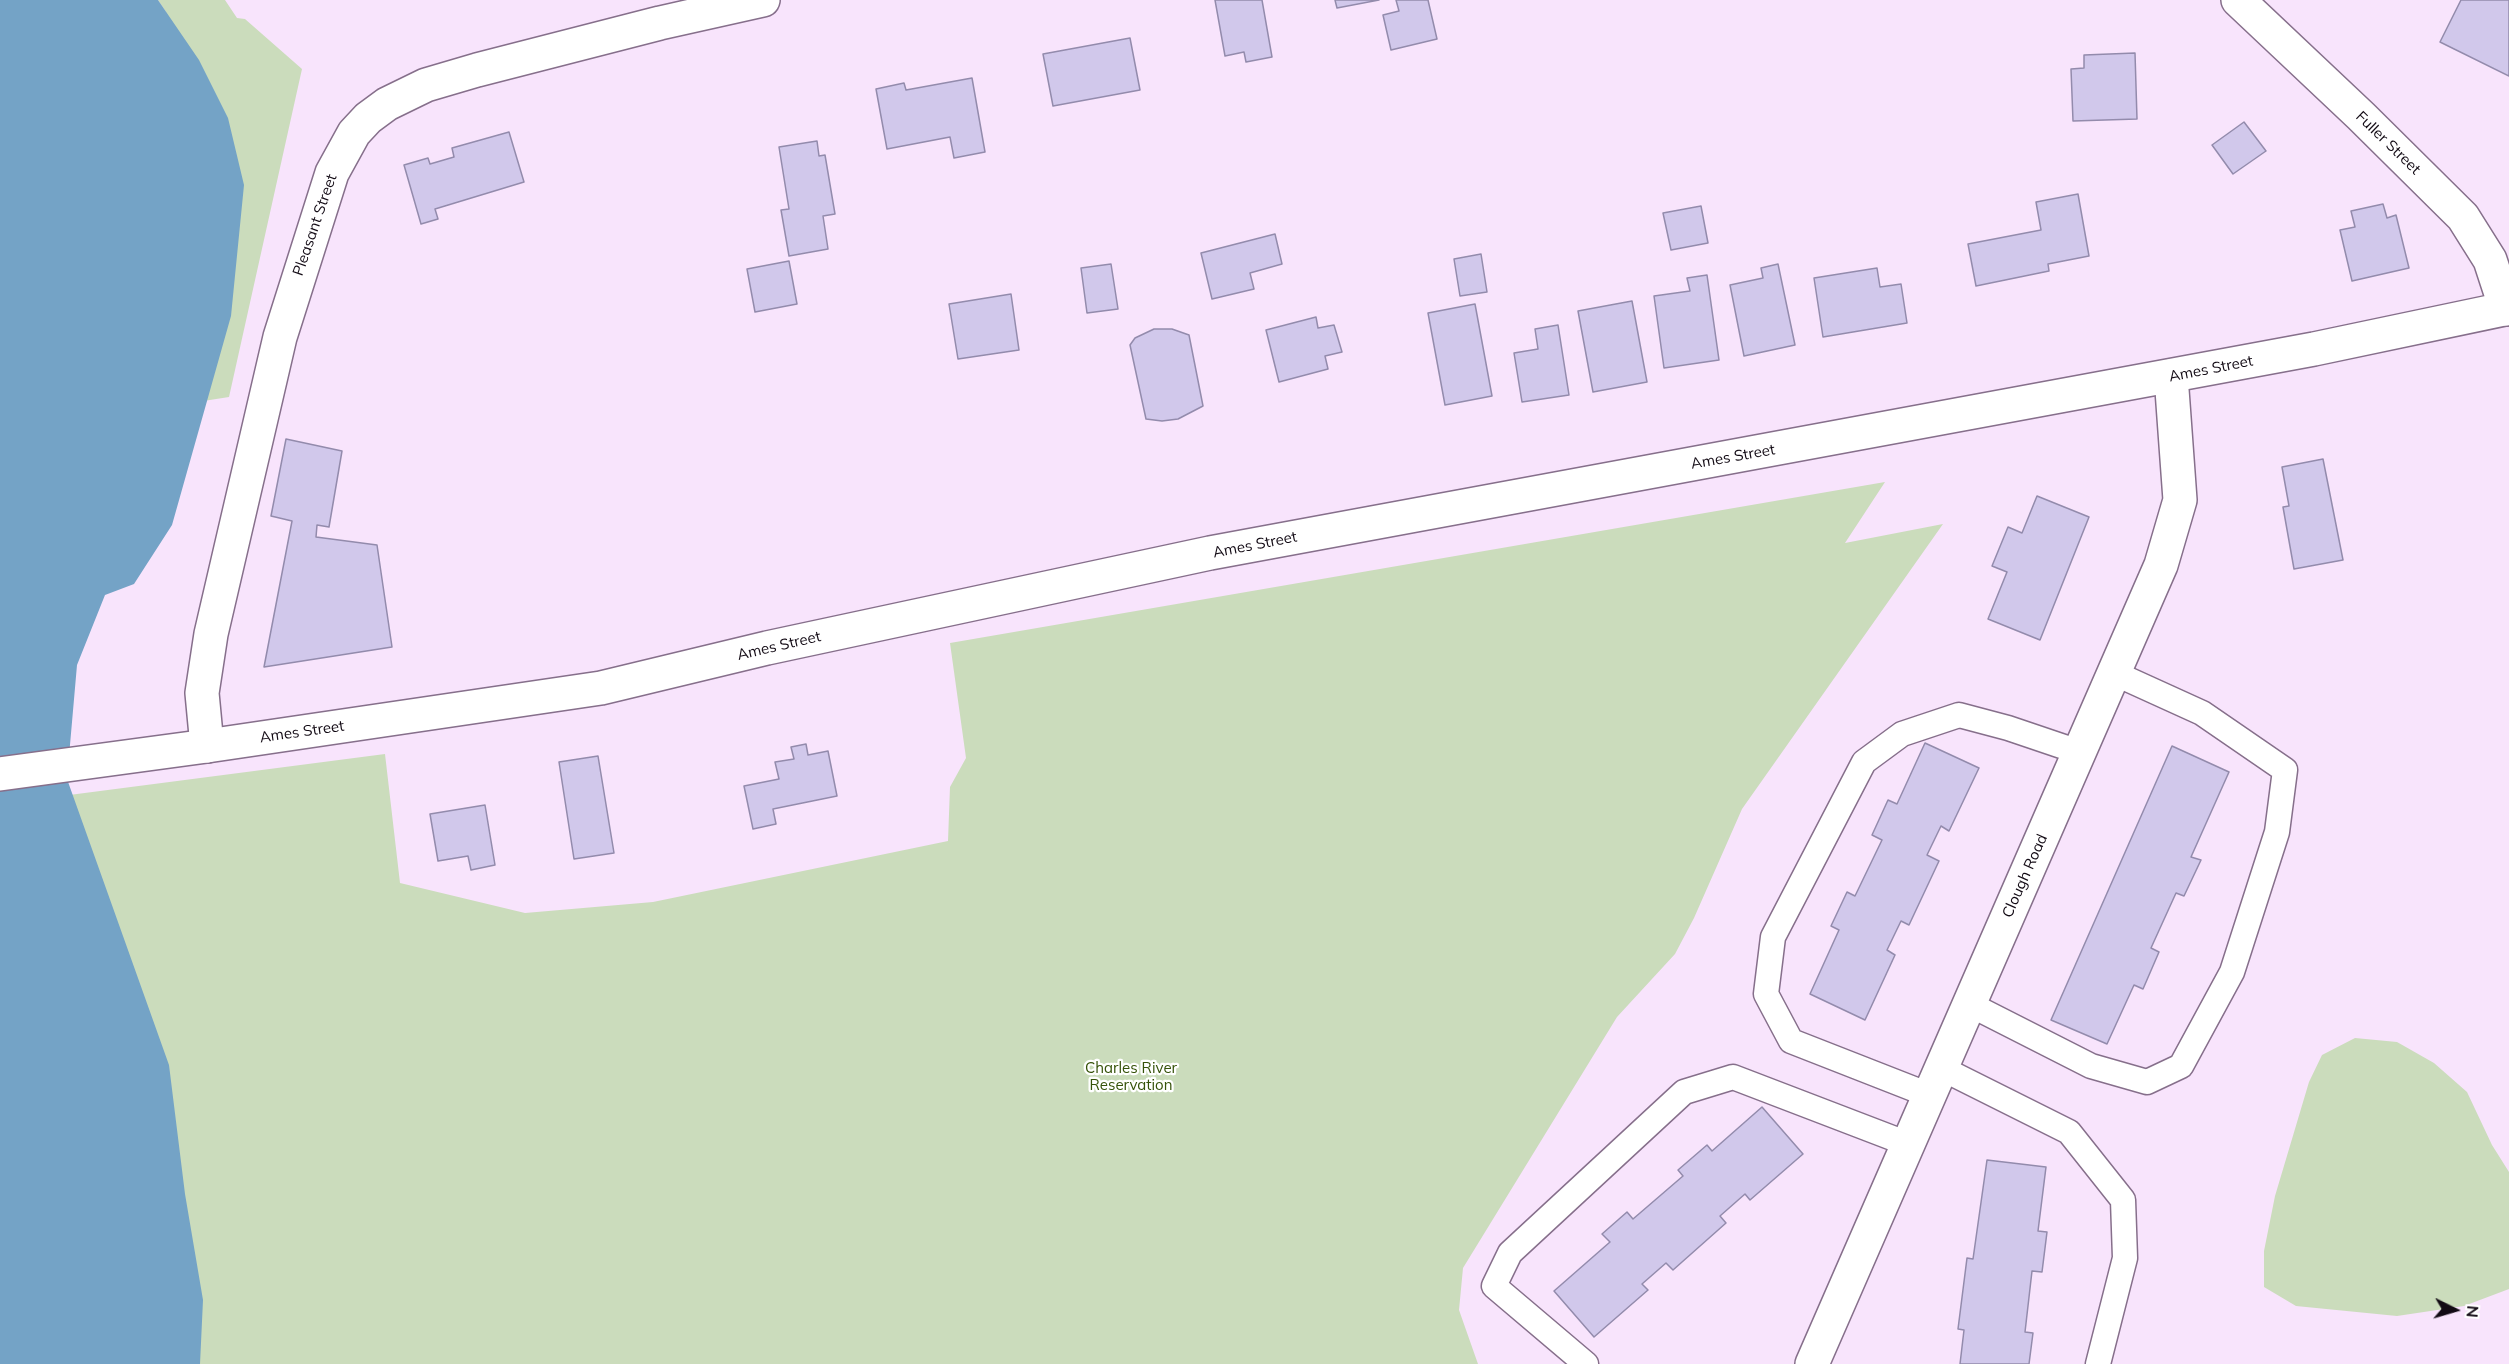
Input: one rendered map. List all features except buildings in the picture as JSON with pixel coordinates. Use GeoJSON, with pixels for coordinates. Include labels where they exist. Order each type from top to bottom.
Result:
{"type":"FeatureCollection","features":[{"type":"Feature","properties":{"kind":"street","name":"Pleasant Street"},"geometry":{"type":"LineString","coordinates":[[207,746],[202,693],[211,634],[280,337],[332,173],[354,133],[368,117],[387,104],[426,85],[660,23],[764,0]]}},
{"type":"Feature","properties":{"kind":"street","name":"Fuller Street"},"geometry":{"type":"LineString","coordinates":[[2238,0],[2361,116],[2463,217],[2490,260],[2507,308]]}},
{"type":"Feature","properties":{"kind":"street","name":"Ames Street"},"geometry":{"type":"LineString","coordinates":[[0,774],[601,688],[779,645],[1210,554],[2314,349],[2507,308]]}},
{"type":"Feature","properties":{"kind":"street","name":"Clough Road"},"geometry":{"type":"LineString","coordinates":[[1812,1364],[2161,565],[2181,500],[2171,376]]}},
{"type":"Feature","properties":{"kind":"lane"},"geometry":{"type":"LineString","coordinates":[[1969,1004],[2091,1066],[2148,1082],[2181,1066],[2232,972],[2277,832],[2285,770],[2202,713],[2114,672]]}},
{"type":"Feature","properties":{"kind":"lane"},"geometry":{"type":"LineString","coordinates":[[2079,752],[2008,728],[1959,715],[1902,734],[1864,762],[1773,937],[1766,993],[1791,1041],[1935,1082],[2069,1132],[2123,1200],[2125,1258],[2097,1364]]}},
{"type":"Feature","properties":{"kind":"lane"},"geometry":{"type":"LineString","coordinates":[[1586,1364],[1494,1286],[1510,1252],[1684,1092],[1733,1077],[1908,1144]]}},
{"type":"Feature","properties":{"kind":"green space"},"geometry":{"type":"Polygon","coordinates":[[[158,0],[225,0],[237,18],[245,19],[302,69],[229,397],[197,402],[0,112],[166,12],[158,0]]]}},
{"type":"Feature","properties":{"kind":"green space","name":"Charles River Reservation"},"geometry":{"type":"Polygon","coordinates":[[[1885,482],[1845,543],[1943,524],[1742,809],[1694,918],[1675,954],[1617,1017],[1463,1268],[1459,1310],[1478,1364],[12,1364],[0,804],[385,754],[400,883],[525,913],[653,902],[948,841],[950,787],[966,758],[950,643],[1885,482]]]}},
{"type":"Feature","properties":{"kind":"green space"},"geometry":{"type":"Polygon","coordinates":[[[2355,1038],[2397,1042],[2434,1063],[2467,1092],[2492,1145],[2509,1172],[2509,1289],[2464,1306],[2397,1316],[2296,1306],[2264,1287],[2264,1251],[2275,1196],[2309,1082],[2322,1055],[2355,1038]]]}},
{"type":"Feature","properties":{"kind":"water"},"geometry":{"type":"Polygon","coordinates":[[[0,0],[158,0],[199,60],[228,118],[244,185],[231,316],[172,525],[134,584],[105,595],[77,665],[67,779],[169,1065],[185,1194],[203,1300],[200,1364],[0,1364],[0,0]]]}}]}
